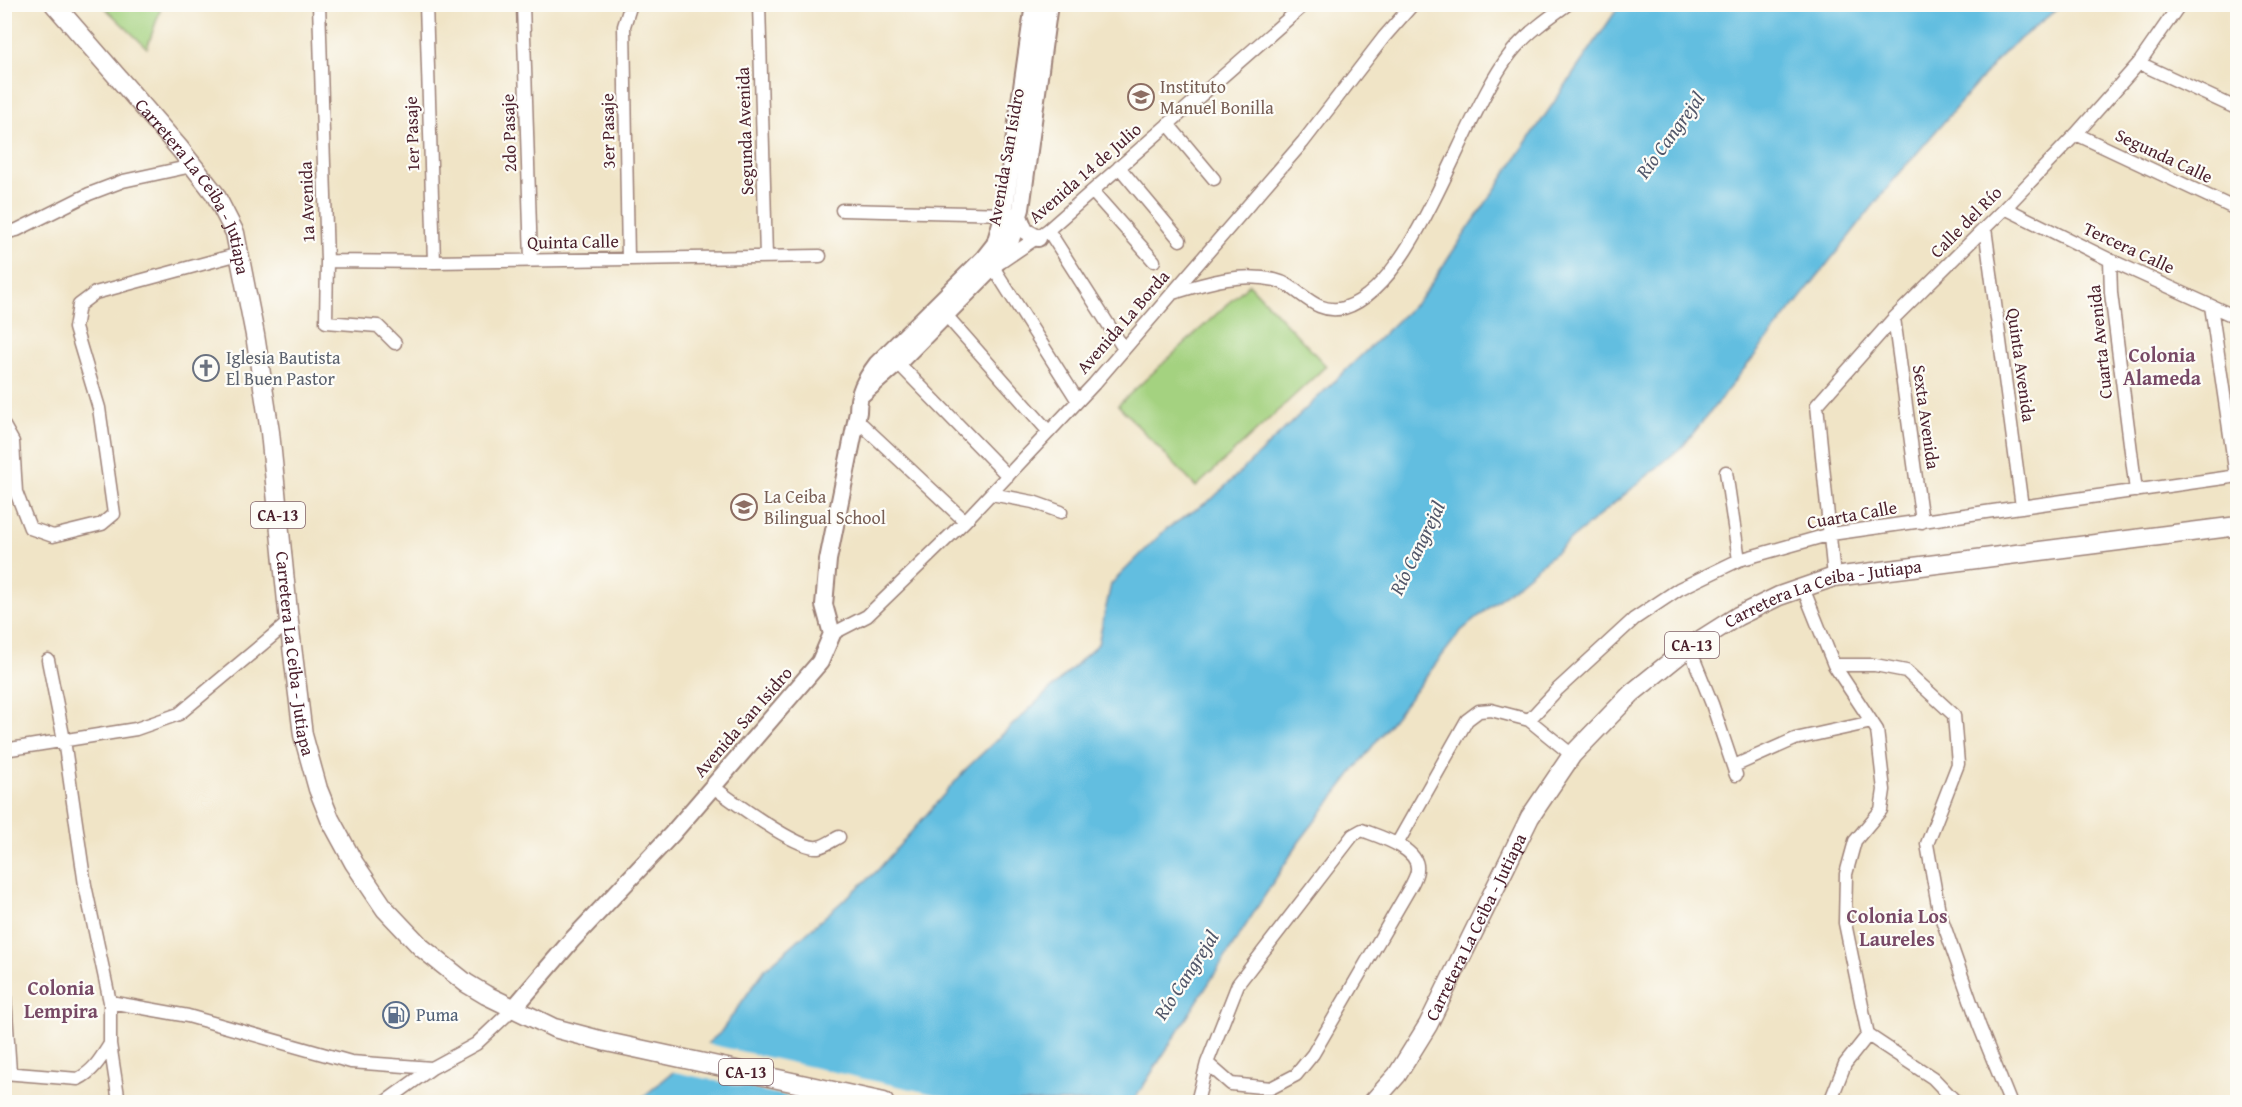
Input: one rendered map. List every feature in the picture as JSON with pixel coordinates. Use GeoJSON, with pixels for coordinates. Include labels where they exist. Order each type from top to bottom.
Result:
{"type":"FeatureCollection","features":[{"type":"Feature","properties":{"kind":"main road","name":"Carretera La Ceiba - Jutiapa"},"geometry":{"type":"LineString","coordinates":[[54,4],[163,129],[215,194],[236,233],[270,432],[288,622],[303,735],[330,819],[354,863],[385,909],[422,948],[466,983],[554,1028],[607,1042],[884,1102]]}},
{"type":"Feature","properties":{"kind":"main road","name":"Carretera La Ceiba - Jutiapa"},"geometry":{"type":"LineString","coordinates":[[1373,1102],[1397,1075],[1428,1025],[1530,817],[1572,755],[1632,693],[1689,648],[1738,616],[1779,596],[1834,577],[2238,526]]}},
{"type":"Feature","properties":{"kind":"street","name":"1a Avenida"},"geometry":{"type":"LineString","coordinates":[[319,4],[327,261],[326,322],[378,326],[395,343]]}},
{"type":"Feature","properties":{"kind":"street","name":"1er Pasaje"},"geometry":{"type":"LineString","coordinates":[[426,4],[434,262]]}},
{"type":"Feature","properties":{"kind":"street","name":"2do Pasaje"},"geometry":{"type":"LineString","coordinates":[[523,4],[531,260]]}},
{"type":"Feature","properties":{"kind":"street","name":"3er Pasaje"},"geometry":{"type":"LineString","coordinates":[[628,259],[624,26],[631,4]]}},
{"type":"Feature","properties":{"kind":"street","name":"Segunda Avenida"},"geometry":{"type":"LineString","coordinates":[[759,4],[766,257]]}},
{"type":"Feature","properties":{"kind":"street","name":"Avenida San Isidro"},"geometry":{"type":"LineString","coordinates":[[858,397],[898,363],[915,336],[988,263],[1008,249],[1034,4]]}},
{"type":"Feature","properties":{"kind":"street","name":"Avenida San Isidro"},"geometry":{"type":"LineString","coordinates":[[1012,215],[1049,4]]}},
{"type":"Feature","properties":{"kind":"street","name":"Avenida 14 de Julio"},"geometry":{"type":"LineString","coordinates":[[988,263],[1043,234],[1305,4]]}},
{"type":"Feature","properties":{"kind":"street","name":"Avenida La Borda"},"geometry":{"type":"LineString","coordinates":[[832,634],[867,616],[965,521],[1078,401],[1303,142],[1384,37],[1413,4]]}},
{"type":"Feature","properties":{"kind":"street"},"geometry":{"type":"LineString","coordinates":[[1172,293],[1219,279],[1251,276],[1278,280],[1302,297],[1326,309],[1344,308],[1375,290],[1404,254],[1492,82],[1515,48],[1542,22],[1568,4]]}},
{"type":"Feature","properties":{"kind":"street","name":"Calle del Río"},"geometry":{"type":"LineString","coordinates":[[1831,534],[1817,405],[1894,318],[2076,134],[2139,63],[2180,4]]}},
{"type":"Feature","properties":{"kind":"street"},"geometry":{"type":"LineString","coordinates":[[2139,63],[2238,109]]}},
{"type":"Feature","properties":{"kind":"street"},"geometry":{"type":"LineString","coordinates":[[1168,124],[1214,179]]}},
{"type":"Feature","properties":{"kind":"street","name":"Segunda Calle"},"geometry":{"type":"LineString","coordinates":[[2076,134],[2238,210]]}},
{"type":"Feature","properties":{"kind":"street"},"geometry":{"type":"LineString","coordinates":[[4,233],[18,230],[89,194],[123,181],[192,166]]}},
{"type":"Feature","properties":{"kind":"street"},"geometry":{"type":"LineString","coordinates":[[1119,167],[1180,240]]}},
{"type":"Feature","properties":{"kind":"street"},"geometry":{"type":"LineString","coordinates":[[1092,191],[1154,261]]}},
{"type":"Feature","properties":{"kind":"street","name":"Tercera Calle"},"geometry":{"type":"LineString","coordinates":[[2005,208],[2110,260],[2238,318]]}},
{"type":"Feature","properties":{"kind":"street"},"geometry":{"type":"LineString","coordinates":[[842,210],[1012,215],[1025,231],[1043,234],[1124,349]]}},
{"type":"Feature","properties":{"kind":"street","name":"Quinta Avenida"},"geometry":{"type":"LineString","coordinates":[[1985,228],[2022,507]]}},
{"type":"Feature","properties":{"kind":"street"},"geometry":{"type":"LineString","coordinates":[[4,426],[13,442],[16,492],[30,528],[53,536],[102,524],[114,514],[99,408],[75,328],[79,305],[96,293],[239,254]]}},
{"type":"Feature","properties":{"kind":"street","name":"Quinta Calle"},"geometry":{"type":"LineString","coordinates":[[327,261],[434,262],[820,256]]}},
{"type":"Feature","properties":{"kind":"street","name":"Cuarta Avenida"},"geometry":{"type":"LineString","coordinates":[[2110,260],[2111,293],[2136,490]]}},
{"type":"Feature","properties":{"kind":"street"},"geometry":{"type":"LineString","coordinates":[[988,263],[1078,401]]}},
{"type":"Feature","properties":{"kind":"street","name":"Avenida San Isidro"},"geometry":{"type":"LineString","coordinates":[[514,1008],[571,941],[672,834],[820,662],[832,634],[824,605],[828,560],[856,419],[858,397],[864,381],[877,364],[945,314],[988,263]]}},
{"type":"Feature","properties":{"kind":"street"},"geometry":{"type":"LineString","coordinates":[[2211,306],[2237,476]]}},
{"type":"Feature","properties":{"kind":"street"},"geometry":{"type":"LineString","coordinates":[[945,314],[1049,432]]}},
{"type":"Feature","properties":{"kind":"street","name":"Sexta Avenida"},"geometry":{"type":"LineString","coordinates":[[1894,318],[1922,522]]}},
{"type":"Feature","properties":{"kind":"street"},"geometry":{"type":"LineString","coordinates":[[898,363],[1008,476]]}},
{"type":"Feature","properties":{"kind":"street"},"geometry":{"type":"LineString","coordinates":[[856,419],[965,521]]}},
{"type":"Feature","properties":{"kind":"street"},"geometry":{"type":"LineString","coordinates":[[1726,472],[1739,560]]}},
{"type":"Feature","properties":{"kind":"street","name":"Cuarta Calle"},"geometry":{"type":"LineString","coordinates":[[1529,720],[1558,689],[1634,619],[1679,589],[1739,560],[1831,534],[2237,476]]}},
{"type":"Feature","properties":{"kind":"street"},"geometry":{"type":"LineString","coordinates":[[991,494],[1033,502],[1061,512]]}},
{"type":"Feature","properties":{"kind":"street"},"geometry":{"type":"LineString","coordinates":[[1831,534],[1834,577]]}},
{"type":"Feature","properties":{"kind":"street"},"geometry":{"type":"LineString","coordinates":[[1803,588],[1834,665],[1877,730],[1884,790],[1881,810],[1855,841],[1845,884],[1845,923],[1868,1035],[1933,1078],[1956,1102]]}},
{"type":"Feature","properties":{"kind":"street"},"geometry":{"type":"LineString","coordinates":[[4,750],[136,729],[179,714],[288,622]]}},
{"type":"Feature","properties":{"kind":"street"},"geometry":{"type":"LineString","coordinates":[[1689,648],[1712,704],[1735,771],[1795,740],[1872,722]]}},
{"type":"Feature","properties":{"kind":"street"},"geometry":{"type":"LineString","coordinates":[[48,660],[64,740],[85,885],[110,1002],[110,1044],[119,1102]]}},
{"type":"Feature","properties":{"kind":"street"},"geometry":{"type":"LineString","coordinates":[[1834,665],[1875,664],[1906,671],[1954,715],[1958,764],[1927,844],[1939,911],[1979,1025],[2010,1102]]}},
{"type":"Feature","properties":{"kind":"street"},"geometry":{"type":"LineString","coordinates":[[1397,844],[1467,720],[1479,711],[1491,710],[1529,720],[1572,755]]}},
{"type":"Feature","properties":{"kind":"street"},"geometry":{"type":"LineString","coordinates":[[713,787],[764,822],[804,845],[818,847],[839,837]]}},
{"type":"Feature","properties":{"kind":"street"},"geometry":{"type":"LineString","coordinates":[[1197,1102],[1207,1063],[1238,984],[1353,835],[1362,830],[1397,844],[1415,860],[1418,869],[1412,884],[1313,1054],[1296,1075],[1271,1088],[1232,1084],[1207,1063]]}},
{"type":"Feature","properties":{"kind":"street"},"geometry":{"type":"LineString","coordinates":[[4,982],[7,1072],[78,1079],[88,1074],[97,1065],[110,1044]]}},
{"type":"Feature","properties":{"kind":"street"},"geometry":{"type":"LineString","coordinates":[[110,1002],[188,1016],[351,1062],[432,1068]]}},
{"type":"Feature","properties":{"kind":"street"},"geometry":{"type":"LineString","coordinates":[[385,1102],[432,1068],[476,1044],[514,1008]]}},
{"type":"Feature","properties":{"kind":"street"},"geometry":{"type":"LineString","coordinates":[[1830,1102],[1845,1064],[1868,1035]]}},
{"type":"Feature","properties":{"kind":"green space"},"geometry":{"type":"Polygon","coordinates":[[[102,5],[162,5],[147,48],[102,5]]]}},
{"type":"Feature","properties":{"kind":"green space"},"geometry":{"type":"Polygon","coordinates":[[[1249,284],[1326,366],[1196,487],[1118,405],[1249,284]]]}},
{"type":"Feature","properties":{"kind":"water","name":"Río Cangrejal"},"geometry":{"type":"Polygon","coordinates":[[[1620,5],[2062,5],[2005,51],[1892,182],[1684,445],[1461,631],[1299,842],[1133,1102],[637,1102],[720,1033],[765,969],[877,871],[968,767],[1098,644],[1111,584],[1166,529],[1212,499],[1422,297],[1620,5]]]}},
{"type":"Feature","properties":{"kind":"pier"},"geometry":{"type":"Polygon","coordinates":[[[704,1043],[969,1102],[813,1102],[670,1071],[704,1043]]]}},
{"type":"Feature","properties":{"kind":"place","name":"Instituto Manuel Bonilla"},"geometry":{"type":"Point","coordinates":[1141,97]}},
{"type":"Feature","properties":{"kind":"place","name":"Iglesia Bautista El Buen Pastor"},"geometry":{"type":"Point","coordinates":[206,368]}},
{"type":"Feature","properties":{"kind":"place","name":"La Ceiba Bilingual School"},"geometry":{"type":"Point","coordinates":[744,507]}},
{"type":"Feature","properties":{"kind":"place","name":"Puma"},"geometry":{"type":"Point","coordinates":[396,1015]}},
{"type":"Feature","properties":{"kind":"district","name":"Colonia Alameda"},"geometry":{"type":"Point","coordinates":[2162,366]}},
{"type":"Feature","properties":{"kind":"district","name":"Colonia Los Laureles"},"geometry":{"type":"Point","coordinates":[1897,928]}},
{"type":"Feature","properties":{"kind":"district","name":"Colonia Lempira"},"geometry":{"type":"Point","coordinates":[61,1000]}}]}
